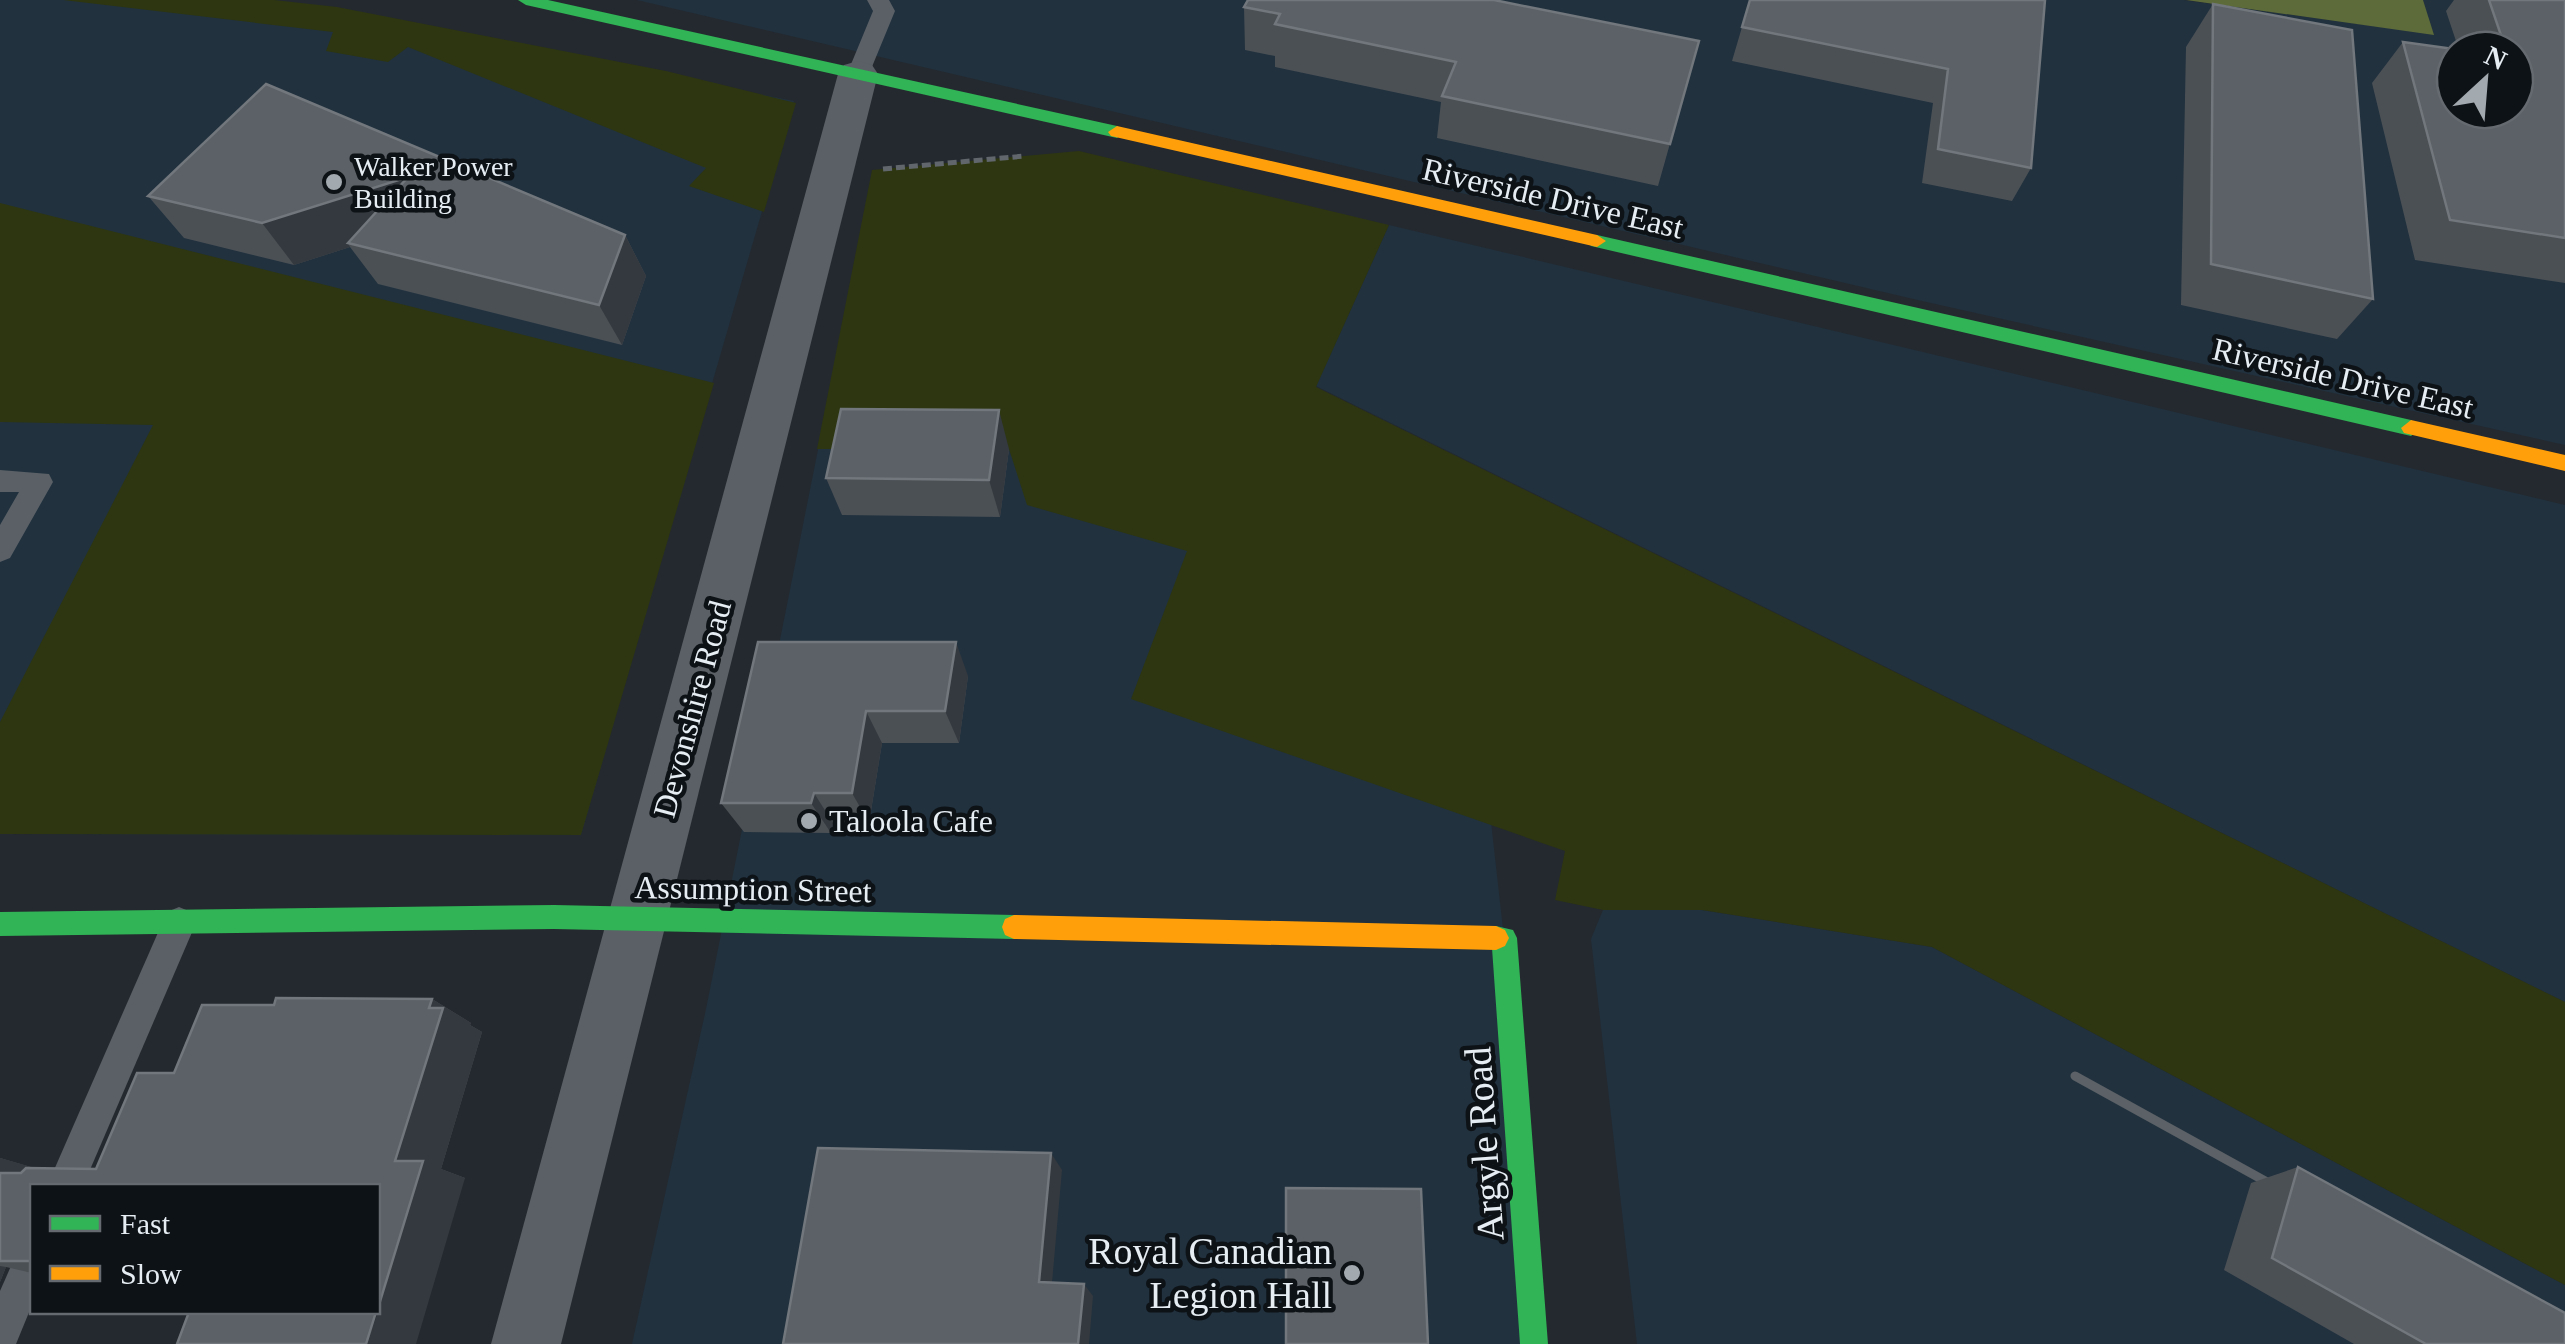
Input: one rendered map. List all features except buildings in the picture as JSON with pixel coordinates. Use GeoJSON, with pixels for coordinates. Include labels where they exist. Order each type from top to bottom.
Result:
{"type":"FeatureCollection","features":[{"type":"Feature","properties":{"kind":"main road","name":"Riverside Drive East"},"geometry":{"type":"LineString","coordinates":[[526,0],[2565,463]]}},
{"type":"Feature","properties":{"kind":"main road","name":"Assumption Street"},"geometry":{"type":"LineString","coordinates":[[0,924],[636,919],[1504,938]]}},
{"type":"Feature","properties":{"kind":"main road","name":"Argyle Road"},"geometry":{"type":"LineString","coordinates":[[1504,938],[1534,1344]]}},
{"type":"Feature","properties":{"kind":"street","name":"Devonshire Road"},"geometry":{"type":"LineString","coordinates":[[526,1344],[858,74]]}},
{"type":"Feature","properties":{"kind":"lane"},"geometry":{"type":"LineString","coordinates":[[858,74],[884,11],[878,0]]}},
{"type":"Feature","properties":{"kind":"lane"},"geometry":{"type":"LineString","coordinates":[[0,481],[40,482],[0,550]]}},
{"type":"Feature","properties":{"kind":"lane"},"geometry":{"type":"LineString","coordinates":[[66,1184],[179,923]]}},
{"type":"Feature","properties":{"kind":"lane"},"geometry":{"type":"LineString","coordinates":[[0,1336],[30,1266]]}},
{"type":"Feature","properties":{"kind":"path"},"geometry":{"type":"LineString","coordinates":[[872,170],[1042,154]]}},
{"type":"Feature","properties":{"kind":"shaded area"},"geometry":{"type":"Polygon","coordinates":[[[0,0],[213,0],[347,15],[794,101],[581,835],[0,834],[0,0]]]}},
{"type":"Feature","properties":{"kind":"shaded area"},"geometry":{"type":"Polygon","coordinates":[[[63,0],[274,0],[337,7],[666,71],[796,103],[764,212],[689,186],[706,168],[408,47],[388,62],[326,51],[333,32],[63,0]]]}},
{"type":"Feature","properties":{"kind":"shaded area"},"geometry":{"type":"Polygon","coordinates":[[[637,0],[2183,0],[2432,34],[2423,0],[2483,0],[2565,11],[2565,445],[1922,301],[637,0]]]}},
{"type":"Feature","properties":{"kind":"shaded area"},"geometry":{"type":"Polygon","coordinates":[[[2186,0],[2423,0],[2434,35],[2186,0]]]}},
{"type":"Feature","properties":{"kind":"shaded area"},"geometry":{"type":"Polygon","coordinates":[[[1079,151],[1389,225],[1316,387],[2565,1002],[2565,1285],[1932,947],[1702,910],[1603,910],[1555,900],[1565,851],[1131,699],[1187,551],[1027,505],[1009,449],[817,449],[872,170],[1079,151]]]}},
{"type":"Feature","properties":{"kind":"shaded area"},"geometry":{"type":"Polygon","coordinates":[[[0,203],[714,383],[581,835],[0,834],[0,722],[153,425],[0,422],[0,203]]]}},
{"type":"Feature","properties":{"kind":"shaded area"},"geometry":{"type":"Polygon","coordinates":[[[1389,225],[2565,505],[2565,1002],[1316,386],[1389,225]]]}},
{"type":"Feature","properties":{"kind":"shaded area"},"geometry":{"type":"Polygon","coordinates":[[[825,415],[1140,443],[1476,688],[1504,938],[1534,1344],[632,1344],[706,1009],[825,415]]]}},
{"type":"Feature","properties":{"kind":"shaded area"},"geometry":{"type":"Polygon","coordinates":[[[1603,910],[1702,910],[1932,947],[2565,1285],[2565,1344],[1637,1344],[1591,939],[1603,910]]]}},
{"type":"Feature","properties":{"kind":"railway"},"geometry":{"type":"LineString","coordinates":[[2075,1076],[2285,1192]]}},
{"type":"Feature","properties":{"kind":"traffic: fast"},"geometry":{"type":"LineString","coordinates":[[526,0],[1117,132]]}},
{"type":"Feature","properties":{"kind":"traffic: fast"},"geometry":{"type":"LineString","coordinates":[[1597,241],[2411,428]]}},
{"type":"Feature","properties":{"kind":"traffic: fast"},"geometry":{"type":"LineString","coordinates":[[0,924],[554,917],[1014,927]]}},
{"type":"Feature","properties":{"kind":"traffic: fast"},"geometry":{"type":"LineString","coordinates":[[1496,938],[1504,938],[1534,1344]]}},
{"type":"Feature","properties":{"kind":"traffic: slow"},"geometry":{"type":"LineString","coordinates":[[1117,132],[1597,241]]}},
{"type":"Feature","properties":{"kind":"traffic: slow"},"geometry":{"type":"LineString","coordinates":[[2411,428],[2565,463]]}},
{"type":"Feature","properties":{"kind":"traffic: slow"},"geometry":{"type":"LineString","coordinates":[[1014,927],[1496,938]]}},
{"type":"Feature","properties":{"kind":"place","name":"Walker Power Building"},"geometry":{"type":"Point","coordinates":[334,182]}},
{"type":"Feature","properties":{"kind":"place","name":"Taloola Cafe"},"geometry":{"type":"Point","coordinates":[809,821]}},
{"type":"Feature","properties":{"kind":"place","name":"Royal Canadian Legion Hall"},"geometry":{"type":"Point","coordinates":[1352,1273]}}]}
